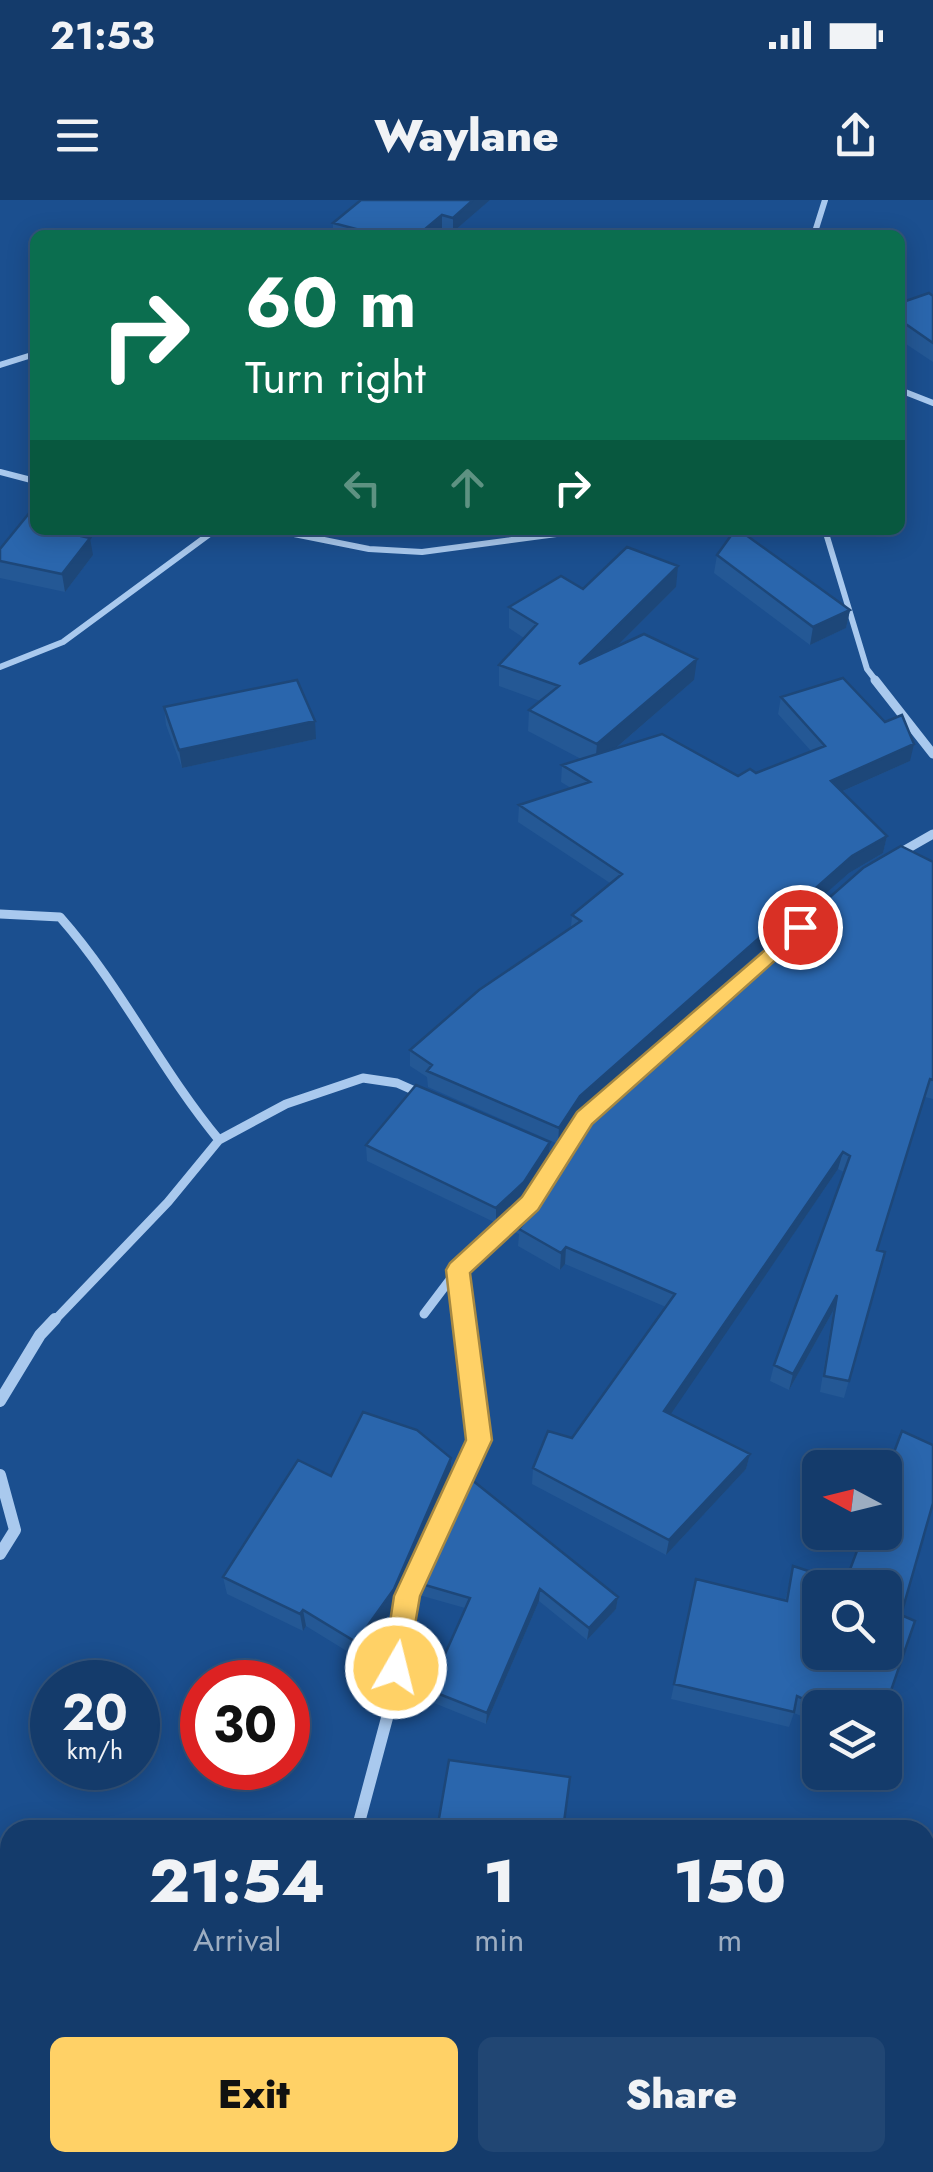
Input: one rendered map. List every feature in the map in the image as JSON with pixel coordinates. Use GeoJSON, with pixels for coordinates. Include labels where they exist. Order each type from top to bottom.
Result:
{"type":"FeatureCollection","features":[{"type":"Feature","properties":{"kind":"street"},"geometry":{"type":"LineString","coordinates":[[815,230],[824,200]]}},
{"type":"Feature","properties":{"kind":"street"},"geometry":{"type":"LineString","coordinates":[[0,364],[30,355]]}},
{"type":"Feature","properties":{"kind":"street"},"geometry":{"type":"LineString","coordinates":[[905,392],[933,402]]}},
{"type":"Feature","properties":{"kind":"street"},"geometry":{"type":"LineString","coordinates":[[0,472],[30,480]]}},
{"type":"Feature","properties":{"kind":"street"},"geometry":{"type":"LineString","coordinates":[[0,668],[63,642],[208,535]]}},
{"type":"Feature","properties":{"kind":"street"},"geometry":{"type":"LineString","coordinates":[[299,535],[369,549],[422,552],[549,535]]}},
{"type":"Feature","properties":{"kind":"street"},"geometry":{"type":"LineString","coordinates":[[827,535],[867,669],[933,754]]}},
{"type":"Feature","properties":{"kind":"street"},"geometry":{"type":"LineString","coordinates":[[886,861],[933,834]]}},
{"type":"Feature","properties":{"kind":"street"},"geometry":{"type":"LineString","coordinates":[[0,914],[60,917],[109,974],[188,1106],[220,1140]]}},
{"type":"Feature","properties":{"kind":"street"},"geometry":{"type":"LineString","coordinates":[[0,1401],[40,1335],[168,1202],[220,1140],[286,1104],[363,1078],[396,1082],[445,1104]]}},
{"type":"Feature","properties":{"kind":"street"},"geometry":{"type":"LineString","coordinates":[[424,1314],[458,1270],[530,1204]]}},
{"type":"Feature","properties":{"kind":"street"},"geometry":{"type":"LineString","coordinates":[[359,1820],[392,1703],[407,1596],[479,1440],[458,1270]]}},
{"type":"Feature","properties":{"kind":"street"},"geometry":{"type":"LineString","coordinates":[[0,1475],[15,1530],[0,1554]]}},
{"type":"Feature","properties":{"kind":"building"},"geometry":{"type":"Polygon","coordinates":[[[361,200],[473,200],[453,218],[442,215],[424,230],[360,230],[333,223],[361,200]]]}},
{"type":"Feature","properties":{"kind":"building"},"geometry":{"type":"Polygon","coordinates":[[[929,293],[933,296],[933,343],[905,323],[905,301],[929,293]]]}},
{"type":"Feature","properties":{"kind":"building"},"geometry":{"type":"Polygon","coordinates":[[[30,512],[30,535],[90,538],[62,574],[0,561],[0,549],[30,512]]]}},
{"type":"Feature","properties":{"kind":"building"},"geometry":{"type":"Polygon","coordinates":[[[731,535],[746,535],[850,610],[813,627],[717,555],[731,535]]]}},
{"type":"Feature","properties":{"kind":"building"},"geometry":{"type":"Polygon","coordinates":[[[627,547],[678,566],[579,664],[644,634],[697,659],[597,744],[529,710],[559,686],[499,665],[537,624],[509,607],[561,576],[583,589],[627,547]]]}},
{"type":"Feature","properties":{"kind":"building"},"geometry":{"type":"Polygon","coordinates":[[[843,678],[885,722],[902,715],[914,744],[831,781],[887,836],[852,856],[580,1096],[559,1128],[427,1071],[432,1065],[410,1050],[479,990],[581,921],[572,915],[622,874],[519,805],[590,782],[562,765],[662,734],[738,776],[750,769],[756,773],[825,746],[781,697],[843,678]]]}},
{"type":"Feature","properties":{"kind":"building"},"geometry":{"type":"Polygon","coordinates":[[[297,680],[315,721],[179,750],[164,707],[297,680]]]}},
{"type":"Feature","properties":{"kind":"building"},"geometry":{"type":"Polygon","coordinates":[[[901,846],[933,862],[933,1080],[930,1079],[877,1250],[885,1252],[849,1381],[824,1376],[837,1295],[793,1374],[774,1365],[850,1156],[843,1152],[664,1411],[750,1454],[669,1540],[533,1468],[548,1431],[572,1438],[675,1294],[566,1247],[561,1253],[519,1229],[526,1220],[512,1214],[537,1191],[592,1106],[863,868],[901,846]]]}},
{"type":"Feature","properties":{"kind":"building"},"geometry":{"type":"Polygon","coordinates":[[[416,1085],[550,1142],[524,1182],[496,1208],[366,1145],[416,1085]]]}},
{"type":"Feature","properties":{"kind":"building"},"geometry":{"type":"Polygon","coordinates":[[[363,1412],[417,1430],[451,1458],[394,1589],[356,1642],[303,1610],[300,1614],[223,1577],[298,1460],[331,1476],[363,1412]]]}},
{"type":"Feature","properties":{"kind":"building"},"geometry":{"type":"Polygon","coordinates":[[[902,1431],[933,1445],[933,1503],[902,1612],[902,1570],[850,1570],[857,1550],[902,1550],[902,1450],[895,1450],[902,1431]]]}},
{"type":"Feature","properties":{"kind":"building"},"geometry":{"type":"Polygon","coordinates":[[[467,1476],[618,1597],[589,1628],[540,1589],[487,1713],[429,1690],[470,1598],[418,1583],[467,1476]]]}},
{"type":"Feature","properties":{"kind":"building"},"geometry":{"type":"Polygon","coordinates":[[[793,1566],[805,1570],[802,1570],[802,1670],[898,1670],[891,1690],[802,1690],[794,1712],[674,1684],[696,1579],[787,1601],[793,1566]]]}},
{"type":"Feature","properties":{"kind":"building"},"geometry":{"type":"Polygon","coordinates":[[[902,1615],[915,1621],[902,1659],[902,1615]]]}},
{"type":"Feature","properties":{"kind":"building"},"geometry":{"type":"Polygon","coordinates":[[[449,1760],[570,1777],[564,1820],[439,1820],[449,1760]]]}},
{"type":"Feature","properties":{"kind":"route"},"geometry":{"type":"LineString","coordinates":[[396,1668],[407,1596],[479,1440],[458,1270],[530,1204],[584,1118],[800,927]]}}]}
